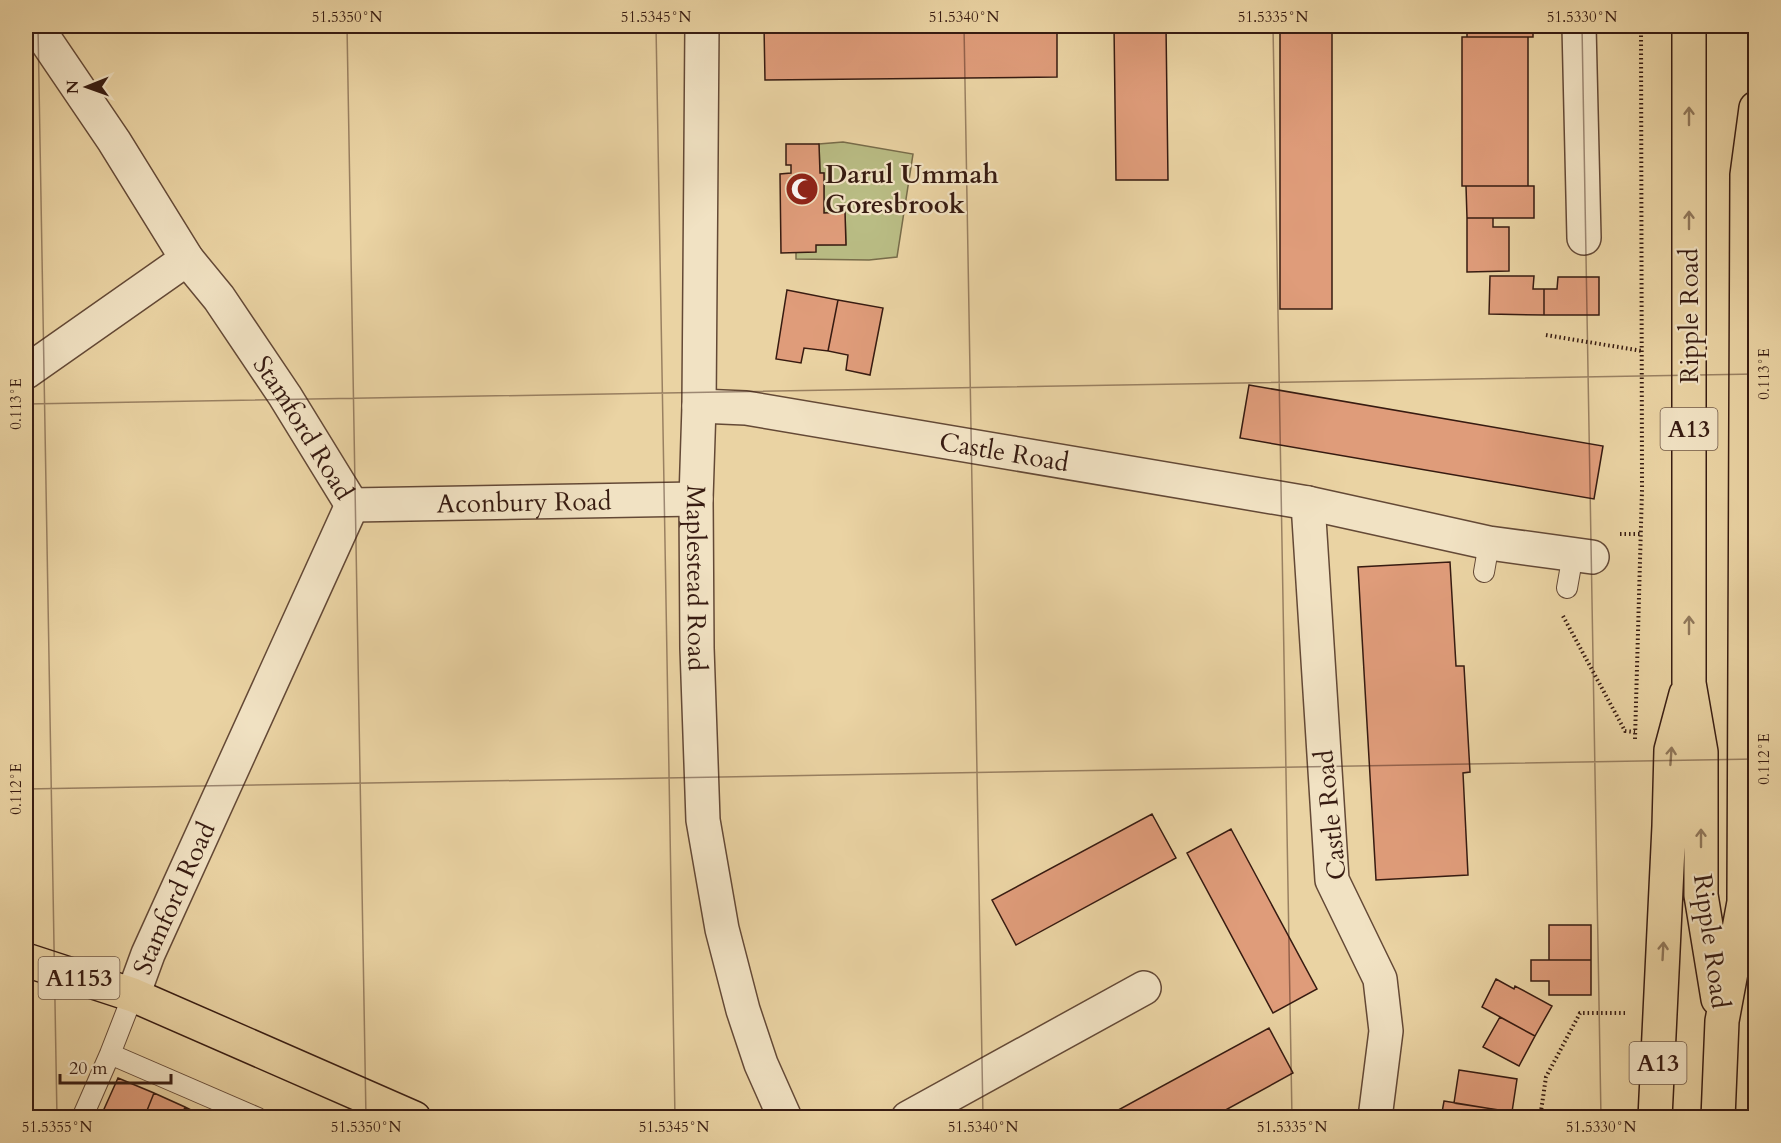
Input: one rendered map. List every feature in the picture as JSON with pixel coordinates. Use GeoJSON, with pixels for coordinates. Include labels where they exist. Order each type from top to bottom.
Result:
{"type":"FeatureCollection","features":[{"type":"Feature","properties":{"kind":"main road","name":"Ripple Road"},"geometry":{"type":"LineString","coordinates":[[1689,26],[1689,683],[1701,753],[1701,895],[1722,1021]]}},
{"type":"Feature","properties":{"kind":"main road","name":"Ripple Road"},"geometry":{"type":"LineString","coordinates":[[1722,1021],[1744,902],[1747,175],[1755,108]]}},
{"type":"Feature","properties":{"kind":"main road","name":"A13"},"geometry":{"type":"LineString","coordinates":[[1655,1118],[1671,750],[1689,683]]}},
{"type":"Feature","properties":{"kind":"main road","name":"A1153"},"geometry":{"type":"LineString","coordinates":[[26,960],[133,996],[414,1118]]}},
{"type":"Feature","properties":{"kind":"main road","name":"A13"},"geometry":{"type":"LineString","coordinates":[[1718,1118],[1722,1021]]}},
{"type":"Feature","properties":{"kind":"street","name":"Stamford Road"},"geometry":{"type":"LineString","coordinates":[[36,26],[114,141],[187,259],[219,298],[279,386],[352,505],[144,964],[133,996]]}},
{"type":"Feature","properties":{"kind":"street","name":"Maplestead Road"},"geometry":{"type":"LineString","coordinates":[[702,26],[699,406],[696,499],[697,648],[703,820],[722,929],[743,1010],[761,1064],[785,1118]]}},
{"type":"Feature","properties":{"kind":"street"},"geometry":{"type":"LineString","coordinates":[[1579,26],[1584,238]]}},
{"type":"Feature","properties":{"kind":"street"},"geometry":{"type":"LineString","coordinates":[[26,372],[187,259]]}},
{"type":"Feature","properties":{"kind":"street","name":"Castle Road"},"geometry":{"type":"LineString","coordinates":[[699,406],[746,408],[1308,503],[1487,558],[1583,555]]}},
{"type":"Feature","properties":{"kind":"street","name":"Aconbury Road"},"geometry":{"type":"LineString","coordinates":[[352,505],[696,499]]}},
{"type":"Feature","properties":{"kind":"street","name":"Castle Road"},"geometry":{"type":"LineString","coordinates":[[1308,503],[1332,880],[1380,979],[1386,1031],[1375,1118]]}},
{"type":"Feature","properties":{"kind":"street"},"geometry":{"type":"LineString","coordinates":[[908,1118],[1144,988]]}},
{"type":"Feature","properties":{"kind":"lane"},"geometry":{"type":"LineString","coordinates":[[1568,588],[1583,555]]}},
{"type":"Feature","properties":{"kind":"lane"},"geometry":{"type":"LineString","coordinates":[[82,1118],[133,996]]}},
{"type":"Feature","properties":{"kind":"lane"},"geometry":{"type":"LineString","coordinates":[[110,1054],[258,1118]]}},
{"type":"Feature","properties":{"kind":"path"},"geometry":{"type":"LineString","coordinates":[[1635,742],[1642,490],[1641,26]]}},
{"type":"Feature","properties":{"kind":"path"},"geometry":{"type":"LineString","coordinates":[[1546,335],[1642,351]]}},
{"type":"Feature","properties":{"kind":"path"},"geometry":{"type":"LineString","coordinates":[[1560,610],[1625,731],[1635,732]]}},
{"type":"Feature","properties":{"kind":"path"},"geometry":{"type":"LineString","coordinates":[[1540,1118],[1546,1077],[1580,1013],[1627,1013]]}},
{"type":"Feature","properties":{"kind":"green space"},"geometry":{"type":"Polygon","coordinates":[[[843,142],[913,154],[897,257],[869,260],[796,259],[796,252],[816,245],[846,244],[845,213],[824,213],[824,173],[820,173],[819,144],[843,142]]]}},
{"type":"Feature","properties":{"kind":"building"},"geometry":{"type":"Polygon","coordinates":[[[764,26],[1057,26],[1057,77],[765,80],[764,26]]]}},
{"type":"Feature","properties":{"kind":"building"},"geometry":{"type":"Polygon","coordinates":[[[1114,26],[1166,26],[1168,180],[1116,180],[1114,26]]]}},
{"type":"Feature","properties":{"kind":"building"},"geometry":{"type":"Polygon","coordinates":[[[1280,26],[1332,26],[1332,309],[1280,309],[1280,26]]]}},
{"type":"Feature","properties":{"kind":"building"},"geometry":{"type":"Polygon","coordinates":[[[1467,26],[1533,26],[1533,37],[1467,37],[1467,26]]]}},
{"type":"Feature","properties":{"kind":"building"},"geometry":{"type":"Polygon","coordinates":[[[1462,37],[1528,37],[1528,186],[1462,186],[1462,37]]]}},
{"type":"Feature","properties":{"kind":"building","name":"Darul Ummah Goresbrook"},"geometry":{"type":"Polygon","coordinates":[[[786,144],[819,144],[820,173],[824,173],[824,213],[845,212],[846,245],[816,245],[816,252],[781,253],[780,174],[791,173],[791,165],[786,165],[786,144]]]}},
{"type":"Feature","properties":{"kind":"building"},"geometry":{"type":"Polygon","coordinates":[[[1466,186],[1534,186],[1534,218],[1467,218],[1466,186]]]}},
{"type":"Feature","properties":{"kind":"building"},"geometry":{"type":"Polygon","coordinates":[[[1467,218],[1493,218],[1493,227],[1509,227],[1509,271],[1467,272],[1467,218]]]}},
{"type":"Feature","properties":{"kind":"building"},"geometry":{"type":"Polygon","coordinates":[[[1490,276],[1534,276],[1533,289],[1544,289],[1544,315],[1489,314],[1490,276]]]}},
{"type":"Feature","properties":{"kind":"building"},"geometry":{"type":"Polygon","coordinates":[[[1558,277],[1599,277],[1599,315],[1544,315],[1544,289],[1557,289],[1558,277]]]}},
{"type":"Feature","properties":{"kind":"building"},"geometry":{"type":"Polygon","coordinates":[[[787,290],[838,300],[828,351],[804,348],[801,363],[776,359],[787,290]]]}},
{"type":"Feature","properties":{"kind":"building"},"geometry":{"type":"Polygon","coordinates":[[[838,300],[883,308],[870,375],[846,370],[848,355],[828,351],[838,300]]]}},
{"type":"Feature","properties":{"kind":"building"},"geometry":{"type":"Polygon","coordinates":[[[1249,385],[1603,446],[1594,499],[1240,438],[1249,385]]]}},
{"type":"Feature","properties":{"kind":"building"},"geometry":{"type":"Polygon","coordinates":[[[1450,562],[1456,666],[1464,666],[1470,772],[1463,773],[1468,875],[1376,880],[1358,567],[1450,562]]]}},
{"type":"Feature","properties":{"kind":"building"},"geometry":{"type":"Polygon","coordinates":[[[1152,814],[1176,858],[1016,945],[992,900],[1152,814]]]}},
{"type":"Feature","properties":{"kind":"building"},"geometry":{"type":"Polygon","coordinates":[[[1231,829],[1317,989],[1273,1013],[1187,853],[1231,829]]]}},
{"type":"Feature","properties":{"kind":"building"},"geometry":{"type":"Polygon","coordinates":[[[1549,925],[1591,925],[1591,960],[1549,960],[1549,925]]]}},
{"type":"Feature","properties":{"kind":"building"},"geometry":{"type":"Polygon","coordinates":[[[1531,960],[1591,960],[1591,995],[1549,995],[1549,981],[1531,981],[1531,960]]]}},
{"type":"Feature","properties":{"kind":"building"},"geometry":{"type":"Polygon","coordinates":[[[1496,979],[1514,989],[1515,986],[1552,1006],[1535,1036],[1482,1007],[1496,979]]]}},
{"type":"Feature","properties":{"kind":"building"},"geometry":{"type":"Polygon","coordinates":[[[1500,1017],[1535,1036],[1519,1066],[1483,1047],[1500,1017]]]}},
{"type":"Feature","properties":{"kind":"building"},"geometry":{"type":"Polygon","coordinates":[[[1269,1028],[1293,1073],[1211,1118],[1111,1118],[1109,1115],[1269,1028]]]}},
{"type":"Feature","properties":{"kind":"building"},"geometry":{"type":"Polygon","coordinates":[[[1459,1070],[1517,1079],[1512,1112],[1454,1103],[1459,1070]]]}},
{"type":"Feature","properties":{"kind":"building"},"geometry":{"type":"Polygon","coordinates":[[[118,1078],[154,1093],[144,1118],[100,1118],[118,1078]]]}},
{"type":"Feature","properties":{"kind":"building"},"geometry":{"type":"Polygon","coordinates":[[[154,1093],[185,1107],[181,1118],[144,1118],[154,1093]]]}},
{"type":"Feature","properties":{"kind":"building"},"geometry":{"type":"Polygon","coordinates":[[[1444,1101],[1499,1110],[1498,1118],[1441,1118],[1444,1101]]]}},
{"type":"Feature","properties":{"kind":"building"},"geometry":{"type":"Polygon","coordinates":[[[185,1107],[207,1118],[181,1118],[185,1107]]]}},
{"type":"Feature","properties":{"kind":"place","name":"Darul Ummah Goresbrook"},"geometry":{"type":"Point","coordinates":[802,189]}}]}
